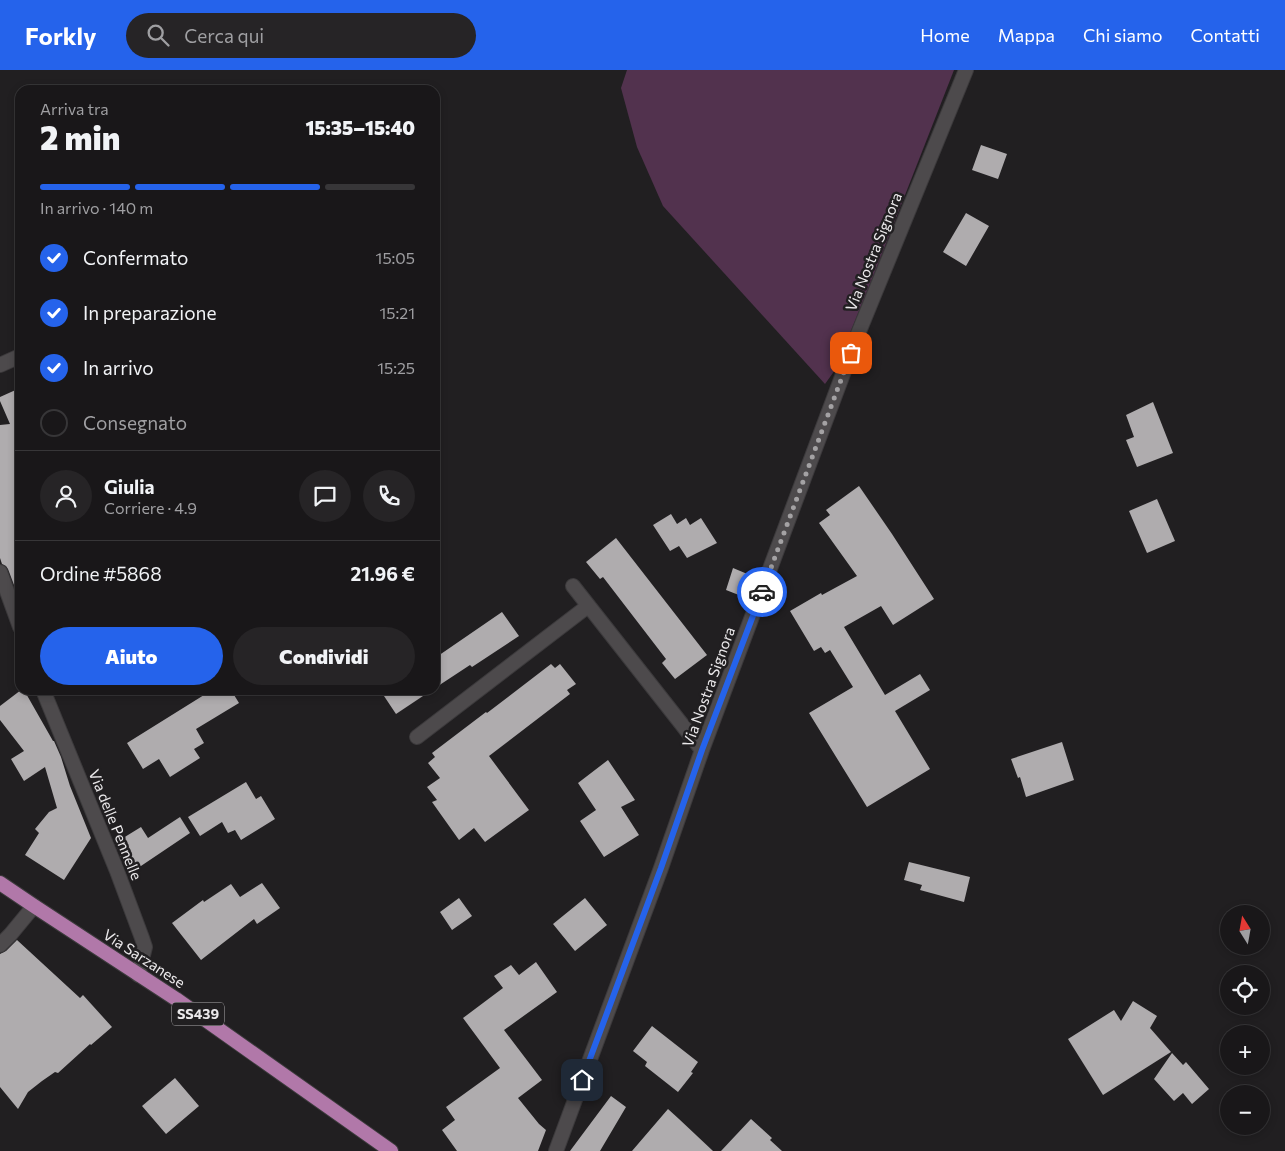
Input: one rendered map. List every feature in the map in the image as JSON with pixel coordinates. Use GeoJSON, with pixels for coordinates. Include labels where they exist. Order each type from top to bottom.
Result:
{"type":"FeatureCollection","features":[{"type":"Feature","properties":{"kind":"main road","name":"Via Sarzanese"},"geometry":{"type":"LineString","coordinates":[[0,883],[138,975],[176,998],[391,1151]]}},
{"type":"Feature","properties":{"kind":"street","name":"Via Nostra Signora"},"geometry":{"type":"LineString","coordinates":[[556,1151],[661,868],[702,750],[858,334],[966,70]]}},
{"type":"Feature","properties":{"kind":"street"},"geometry":{"type":"LineString","coordinates":[[0,365],[15,358]]}},
{"type":"Feature","properties":{"kind":"street"},"geometry":{"type":"LineString","coordinates":[[0,572],[15,613]]}},
{"type":"Feature","properties":{"kind":"street"},"geometry":{"type":"LineString","coordinates":[[572,586],[702,750]]}},
{"type":"Feature","properties":{"kind":"street"},"geometry":{"type":"LineString","coordinates":[[417,737],[588,606]]}},
{"type":"Feature","properties":{"kind":"street","name":"Via delle Pennelle"},"geometry":{"type":"LineString","coordinates":[[45,695],[117,871],[142,938],[145,948],[138,975]]}},
{"type":"Feature","properties":{"kind":"street"},"geometry":{"type":"LineString","coordinates":[[0,945],[34,906]]}},
{"type":"Feature","properties":{"kind":"shaded area"},"geometry":{"type":"Polygon","coordinates":[[[627,70],[954,70],[835,370],[825,384],[663,206],[637,147],[621,88],[627,70]]]}},
{"type":"Feature","properties":{"kind":"building"},"geometry":{"type":"Polygon","coordinates":[[[981,145],[1007,154],[998,179],[972,170],[981,145]]]}},
{"type":"Feature","properties":{"kind":"building"},"geometry":{"type":"Polygon","coordinates":[[[966,213],[989,226],[966,266],[943,252],[966,213]]]}},
{"type":"Feature","properties":{"kind":"building"},"geometry":{"type":"Polygon","coordinates":[[[15,390],[15,588],[8,569],[2,564],[0,558],[0,425],[10,424],[0,397],[15,390]]]}},
{"type":"Feature","properties":{"kind":"building"},"geometry":{"type":"Polygon","coordinates":[[[1153,402],[1173,453],[1137,467],[1126,440],[1134,437],[1126,415],[1153,402]]]}},
{"type":"Feature","properties":{"kind":"building"},"geometry":{"type":"Polygon","coordinates":[[[859,486],[934,599],[893,625],[881,606],[844,627],[885,695],[920,674],[930,690],[895,711],[930,769],[867,807],[809,713],[853,687],[830,650],[825,653],[821,647],[814,651],[790,611],[821,593],[822,595],[857,576],[819,523],[830,515],[826,510],[859,486]]]}},
{"type":"Feature","properties":{"kind":"building"},"geometry":{"type":"Polygon","coordinates":[[[1157,499],[1175,541],[1147,553],[1129,511],[1157,499]]]}},
{"type":"Feature","properties":{"kind":"building"},"geometry":{"type":"Polygon","coordinates":[[[671,514],[677,524],[686,518],[690,525],[701,518],[717,543],[687,558],[679,546],[670,551],[653,525],[671,514]]]}},
{"type":"Feature","properties":{"kind":"building"},"geometry":{"type":"Polygon","coordinates":[[[616,538],[707,655],[675,679],[662,663],[666,659],[603,577],[600,579],[586,562],[616,538]]]}},
{"type":"Feature","properties":{"kind":"building"},"geometry":{"type":"Polygon","coordinates":[[[733,568],[757,578],[749,599],[726,590],[733,568]]]}},
{"type":"Feature","properties":{"kind":"building"},"geometry":{"type":"Polygon","coordinates":[[[502,612],[519,636],[472,667],[470,665],[440,685],[440,655],[502,612]]]}},
{"type":"Feature","properties":{"kind":"building"},"geometry":{"type":"Polygon","coordinates":[[[551,664],[555,668],[560,664],[576,684],[567,690],[570,694],[489,756],[529,810],[485,842],[474,828],[459,840],[432,802],[437,800],[427,787],[440,778],[428,763],[435,757],[432,753],[551,664]]]}},
{"type":"Feature","properties":{"kind":"building"},"geometry":{"type":"Polygon","coordinates":[[[15,695],[27,695],[54,741],[91,838],[64,880],[25,855],[39,833],[35,829],[49,812],[57,808],[45,767],[24,781],[11,759],[24,751],[0,720],[0,706],[15,695]]]}},
{"type":"Feature","properties":{"kind":"building"},"geometry":{"type":"Polygon","coordinates":[[[204,695],[234,695],[239,703],[196,729],[204,743],[194,749],[200,758],[170,777],[159,759],[143,769],[127,743],[204,695]]]}},
{"type":"Feature","properties":{"kind":"building"},"geometry":{"type":"Polygon","coordinates":[[[383,695],[424,695],[396,714],[383,695]]]}},
{"type":"Feature","properties":{"kind":"building"},"geometry":{"type":"Polygon","coordinates":[[[1062,742],[1074,780],[1026,797],[1020,777],[1018,778],[1011,759],[1062,742]]]}},
{"type":"Feature","properties":{"kind":"building"},"geometry":{"type":"Polygon","coordinates":[[[608,760],[635,800],[621,807],[639,835],[604,857],[580,821],[596,810],[578,783],[608,760]]]}},
{"type":"Feature","properties":{"kind":"building"},"geometry":{"type":"Polygon","coordinates":[[[246,782],[256,799],[261,796],[275,819],[241,840],[235,830],[228,833],[222,822],[200,836],[188,817],[246,782]]]}},
{"type":"Feature","properties":{"kind":"building"},"geometry":{"type":"Polygon","coordinates":[[[180,817],[190,833],[135,870],[131,865],[127,867],[115,843],[141,827],[148,838],[180,817]]]}},
{"type":"Feature","properties":{"kind":"building"},"geometry":{"type":"Polygon","coordinates":[[[909,862],[970,877],[964,902],[920,890],[922,885],[904,880],[909,862]]]}},
{"type":"Feature","properties":{"kind":"building"},"geometry":{"type":"Polygon","coordinates":[[[262,883],[280,908],[257,924],[254,919],[201,960],[172,923],[203,900],[204,902],[231,884],[240,897],[262,883]]]}},
{"type":"Feature","properties":{"kind":"building"},"geometry":{"type":"Polygon","coordinates":[[[459,898],[472,916],[452,930],[440,912],[459,898]]]}},
{"type":"Feature","properties":{"kind":"building"},"geometry":{"type":"Polygon","coordinates":[[[585,898],[607,925],[575,951],[553,924],[585,898]]]}},
{"type":"Feature","properties":{"kind":"building"},"geometry":{"type":"Polygon","coordinates":[[[17,940],[80,998],[83,995],[112,1027],[58,1073],[55,1072],[28,1092],[18,1109],[0,1087],[0,954],[17,940]]]}},
{"type":"Feature","properties":{"kind":"building"},"geometry":{"type":"Polygon","coordinates":[[[536,962],[557,992],[504,1030],[542,1080],[518,1098],[546,1130],[538,1151],[457,1151],[442,1130],[455,1120],[446,1107],[500,1068],[463,1018],[503,988],[494,976],[511,965],[519,975],[536,962]]]}},
{"type":"Feature","properties":{"kind":"building"},"geometry":{"type":"Polygon","coordinates":[[[1133,1001],[1157,1016],[1150,1028],[1171,1052],[1103,1095],[1068,1039],[1114,1010],[1121,1021],[1133,1001]]]}},
{"type":"Feature","properties":{"kind":"building"},"geometry":{"type":"Polygon","coordinates":[[[652,1026],[698,1062],[691,1072],[693,1073],[678,1092],[645,1066],[647,1062],[633,1051],[652,1026]]]}},
{"type":"Feature","properties":{"kind":"building"},"geometry":{"type":"Polygon","coordinates":[[[1172,1053],[1183,1065],[1186,1062],[1209,1089],[1192,1104],[1183,1093],[1174,1101],[1154,1079],[1172,1053]]]}},
{"type":"Feature","properties":{"kind":"building"},"geometry":{"type":"Polygon","coordinates":[[[175,1078],[199,1106],[166,1134],[142,1106],[175,1078]]]}},
{"type":"Feature","properties":{"kind":"building"},"geometry":{"type":"Polygon","coordinates":[[[611,1096],[626,1107],[600,1151],[570,1151],[611,1096]]]}},
{"type":"Feature","properties":{"kind":"building"},"geometry":{"type":"Polygon","coordinates":[[[668,1109],[679,1119],[713,1151],[632,1151],[668,1109]]]}},
{"type":"Feature","properties":{"kind":"building"},"geometry":{"type":"Polygon","coordinates":[[[751,1119],[772,1138],[770,1140],[782,1151],[721,1151],[751,1119]]]}},
{"type":"Feature","properties":{"kind":"way so far"},"geometry":{"type":"LineString","coordinates":[[762,592],[851,353]]}},
{"type":"Feature","properties":{"kind":"route"},"geometry":{"type":"LineString","coordinates":[[582,1080],[661,868],[702,750],[762,592]]}}]}
